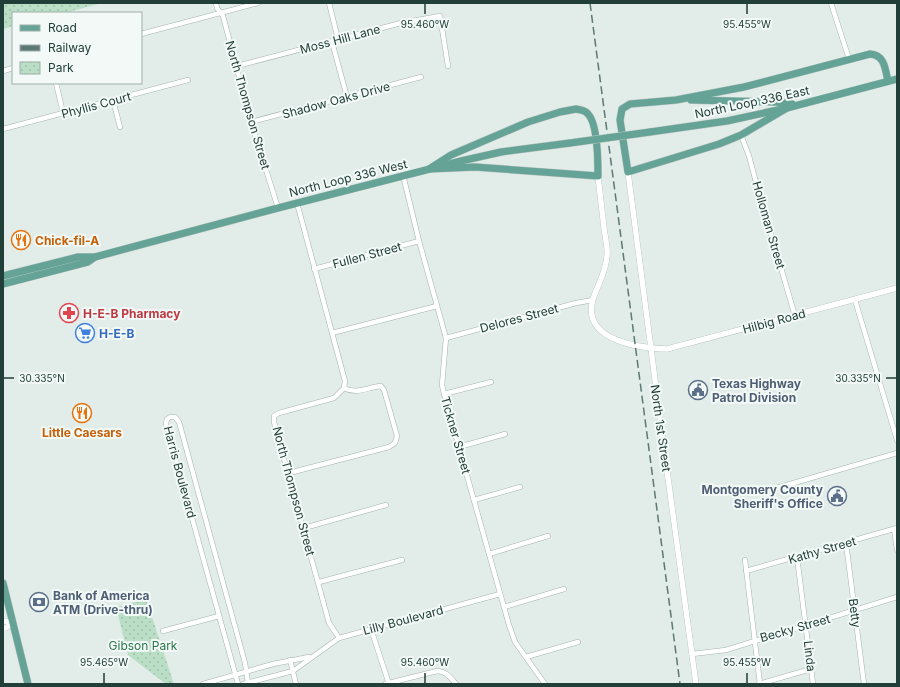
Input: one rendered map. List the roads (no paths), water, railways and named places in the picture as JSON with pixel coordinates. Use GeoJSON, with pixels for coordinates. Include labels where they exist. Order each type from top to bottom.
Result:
{"type":"FeatureCollection","features":[{"type":"Feature","properties":{"kind":"main road"},"geometry":{"type":"LineString","coordinates":[[787,108],[741,135],[719,144],[628,172],[620,120],[622,109],[630,104],[676,100],[744,87],[866,54],[878,55],[883,60],[888,81]]}},
{"type":"Feature","properties":{"kind":"main road","name":"North Loop 336 East"},"geometry":{"type":"LineString","coordinates":[[610,138],[727,121],[787,108],[897,79]]}},
{"type":"Feature","properties":{"kind":"main road"},"geometry":{"type":"LineString","coordinates":[[676,100],[775,102],[797,105]]}},
{"type":"Feature","properties":{"kind":"main road"},"geometry":{"type":"LineString","coordinates":[[568,110],[581,110],[588,113],[591,118],[597,148],[598,176],[475,167],[428,169],[452,155],[528,122],[568,110]]}},
{"type":"Feature","properties":{"kind":"main road","name":"North Loop 336 West"},"geometry":{"type":"LineString","coordinates":[[3,276],[78,257],[95,257],[403,175],[488,155],[610,138]]}},
{"type":"Feature","properties":{"kind":"main road","name":"North Loop 336 West"},"geometry":{"type":"LineString","coordinates":[[3,284],[88,262],[95,257]]}},
{"type":"Feature","properties":{"kind":"main road"},"geometry":{"type":"LineString","coordinates":[[37,276],[39,271],[59,265],[64,261]]}},
{"type":"Feature","properties":{"kind":"main road"},"geometry":{"type":"LineString","coordinates":[[17,281],[32,269]]}},
{"type":"Feature","properties":{"kind":"main road"},"geometry":{"type":"LineString","coordinates":[[3,583],[28,684]]}},
{"type":"Feature","properties":{"kind":"street","name":"North Thompson Street"},"geometry":{"type":"LineString","coordinates":[[216,3],[217,8],[223,16],[251,122],[278,208]]}},
{"type":"Feature","properties":{"kind":"street"},"geometry":{"type":"LineString","coordinates":[[142,34],[258,3]]}},
{"type":"Feature","properties":{"kind":"street"},"geometry":{"type":"LineString","coordinates":[[329,3],[338,39]]}},
{"type":"Feature","properties":{"kind":"street"},"geometry":{"type":"LineString","coordinates":[[831,3],[848,59]]}},
{"type":"Feature","properties":{"kind":"street","name":"Moss Hill Lane"},"geometry":{"type":"LineString","coordinates":[[237,66],[332,42],[338,39],[440,16],[448,66]]}},
{"type":"Feature","properties":{"kind":"street"},"geometry":{"type":"LineString","coordinates":[[332,42],[347,97]]}},
{"type":"Feature","properties":{"kind":"street","name":"Shadow Oaks Drive"},"geometry":{"type":"LineString","coordinates":[[251,122],[421,77]]}},
{"type":"Feature","properties":{"kind":"street","name":"Phyllis Court"},"geometry":{"type":"LineString","coordinates":[[3,129],[188,80]]}},
{"type":"Feature","properties":{"kind":"street"},"geometry":{"type":"LineString","coordinates":[[56,84],[63,113]]}},
{"type":"Feature","properties":{"kind":"street"},"geometry":{"type":"LineString","coordinates":[[113,100],[120,127]]}},
{"type":"Feature","properties":{"kind":"street","name":"Holloman Street"},"geometry":{"type":"LineString","coordinates":[[741,135],[749,156],[768,227],[795,316]]}},
{"type":"Feature","properties":{"kind":"street","name":"North 1st Street"},"geometry":{"type":"LineString","coordinates":[[628,172],[650,349],[696,684]]}},
{"type":"Feature","properties":{"kind":"street","name":"Tickner Street"},"geometry":{"type":"LineString","coordinates":[[403,175],[419,241],[446,338],[442,385],[444,394],[512,634],[545,684]]}},
{"type":"Feature","properties":{"kind":"street"},"geometry":{"type":"LineString","coordinates":[[593,300],[605,270],[607,253],[598,176]]}},
{"type":"Feature","properties":{"kind":"street"},"geometry":{"type":"LineString","coordinates":[[289,473],[389,447],[396,443],[397,436],[384,390],[381,386],[356,391],[350,391],[344,388],[344,381],[297,203]]}},
{"type":"Feature","properties":{"kind":"street","name":"Fullen Street"},"geometry":{"type":"LineString","coordinates":[[314,269],[419,241]]}},
{"type":"Feature","properties":{"kind":"street","name":"Hilbig Road"},"geometry":{"type":"LineString","coordinates":[[593,300],[592,318],[600,331],[618,340],[650,349],[667,349],[897,288]]}},
{"type":"Feature","properties":{"kind":"street","name":"Delores Street"},"geometry":{"type":"LineString","coordinates":[[446,338],[576,303],[593,300]]}},
{"type":"Feature","properties":{"kind":"street"},"geometry":{"type":"LineString","coordinates":[[856,300],[897,440]]}},
{"type":"Feature","properties":{"kind":"street"},"geometry":{"type":"LineString","coordinates":[[332,334],[437,306]]}},
{"type":"Feature","properties":{"kind":"street"},"geometry":{"type":"LineString","coordinates":[[444,394],[490,382]]}},
{"type":"Feature","properties":{"kind":"street","name":"North Thompson Street"},"geometry":{"type":"LineString","coordinates":[[338,638],[329,623],[274,422],[274,416],[279,413],[334,398],[344,388]]}},
{"type":"Feature","properties":{"kind":"street","name":"Harris Boulevard"},"geometry":{"type":"LineString","coordinates":[[238,684],[166,424],[167,420],[170,418],[175,418],[179,422],[245,663],[246,683]]}},
{"type":"Feature","properties":{"kind":"street"},"geometry":{"type":"LineString","coordinates":[[459,447],[505,434]]}},
{"type":"Feature","properties":{"kind":"street"},"geometry":{"type":"LineString","coordinates":[[773,489],[897,453]]}},
{"type":"Feature","properties":{"kind":"street"},"geometry":{"type":"LineString","coordinates":[[474,500],[520,487]]}},
{"type":"Feature","properties":{"kind":"street"},"geometry":{"type":"LineString","coordinates":[[304,528],[386,506]]}},
{"type":"Feature","properties":{"kind":"street"},"geometry":{"type":"LineString","coordinates":[[895,529],[897,550]]}},
{"type":"Feature","properties":{"kind":"street","name":"Kathy Street"},"geometry":{"type":"LineString","coordinates":[[746,571],[895,529]]}},
{"type":"Feature","properties":{"kind":"street"},"geometry":{"type":"LineString","coordinates":[[489,554],[548,536]]}},
{"type":"Feature","properties":{"kind":"street","name":"Betty"},"geometry":{"type":"LineString","coordinates":[[846,543],[864,684]]}},
{"type":"Feature","properties":{"kind":"street","name":"Linda"},"geometry":{"type":"LineString","coordinates":[[797,557],[813,684]]}},
{"type":"Feature","properties":{"kind":"street"},"geometry":{"type":"LineString","coordinates":[[319,582],[402,560]]}},
{"type":"Feature","properties":{"kind":"street"},"geometry":{"type":"LineString","coordinates":[[745,560],[759,684],[812,670]]}},
{"type":"Feature","properties":{"kind":"street"},"geometry":{"type":"LineString","coordinates":[[504,607],[564,589]]}},
{"type":"Feature","properties":{"kind":"street","name":"Lilly Boulevard"},"geometry":{"type":"LineString","coordinates":[[246,683],[293,671],[338,638],[500,594]]}},
{"type":"Feature","properties":{"kind":"street","name":"Becky Street"},"geometry":{"type":"LineString","coordinates":[[692,654],[726,650],[897,597]]}},
{"type":"Feature","properties":{"kind":"street"},"geometry":{"type":"LineString","coordinates":[[163,631],[220,616]]}},
{"type":"Feature","properties":{"kind":"street"},"geometry":{"type":"LineString","coordinates":[[3,621],[13,622]]}},
{"type":"Feature","properties":{"kind":"street"},"geometry":{"type":"LineString","coordinates":[[3,628],[6,628],[13,622]]}},
{"type":"Feature","properties":{"kind":"street"},"geometry":{"type":"LineString","coordinates":[[371,629],[387,684],[437,670],[444,672],[456,684]]}},
{"type":"Feature","properties":{"kind":"street"},"geometry":{"type":"LineString","coordinates":[[526,657],[578,642]]}},
{"type":"Feature","properties":{"kind":"street","name":"Lilly Boulevard"},"geometry":{"type":"LineString","coordinates":[[203,684],[290,660],[311,657]]}},
{"type":"Feature","properties":{"kind":"street"},"geometry":{"type":"LineString","coordinates":[[290,660],[296,684]]}},
{"type":"Feature","properties":{"kind":"railway"},"geometry":{"type":"LineString","coordinates":[[590,3],[680,684]]}},
{"type":"Feature","properties":{"kind":"place","name":"Chick-fil-A"},"geometry":{"type":"Point","coordinates":[21,240]}},
{"type":"Feature","properties":{"kind":"place","name":"H-E-B Pharmacy"},"geometry":{"type":"Point","coordinates":[69,313]}},
{"type":"Feature","properties":{"kind":"place","name":"H-E-B"},"geometry":{"type":"Point","coordinates":[85,333]}},
{"type":"Feature","properties":{"kind":"place","name":"Texas Highway Patrol Division"},"geometry":{"type":"Point","coordinates":[698,390]}},
{"type":"Feature","properties":{"kind":"place","name":"Little Caesars"},"geometry":{"type":"Point","coordinates":[82,413]}},
{"type":"Feature","properties":{"kind":"place","name":"Montgomery County Sheriff's Office"},"geometry":{"type":"Point","coordinates":[837,496]}},
{"type":"Feature","properties":{"kind":"place","name":"Bank of America ATM (Drive-thru)"},"geometry":{"type":"Point","coordinates":[39,602]}},
{"type":"Feature","properties":{"kind":"park label","name":"Gibson Park"},"geometry":{"type":"Point","coordinates":[143,645]}}]}
